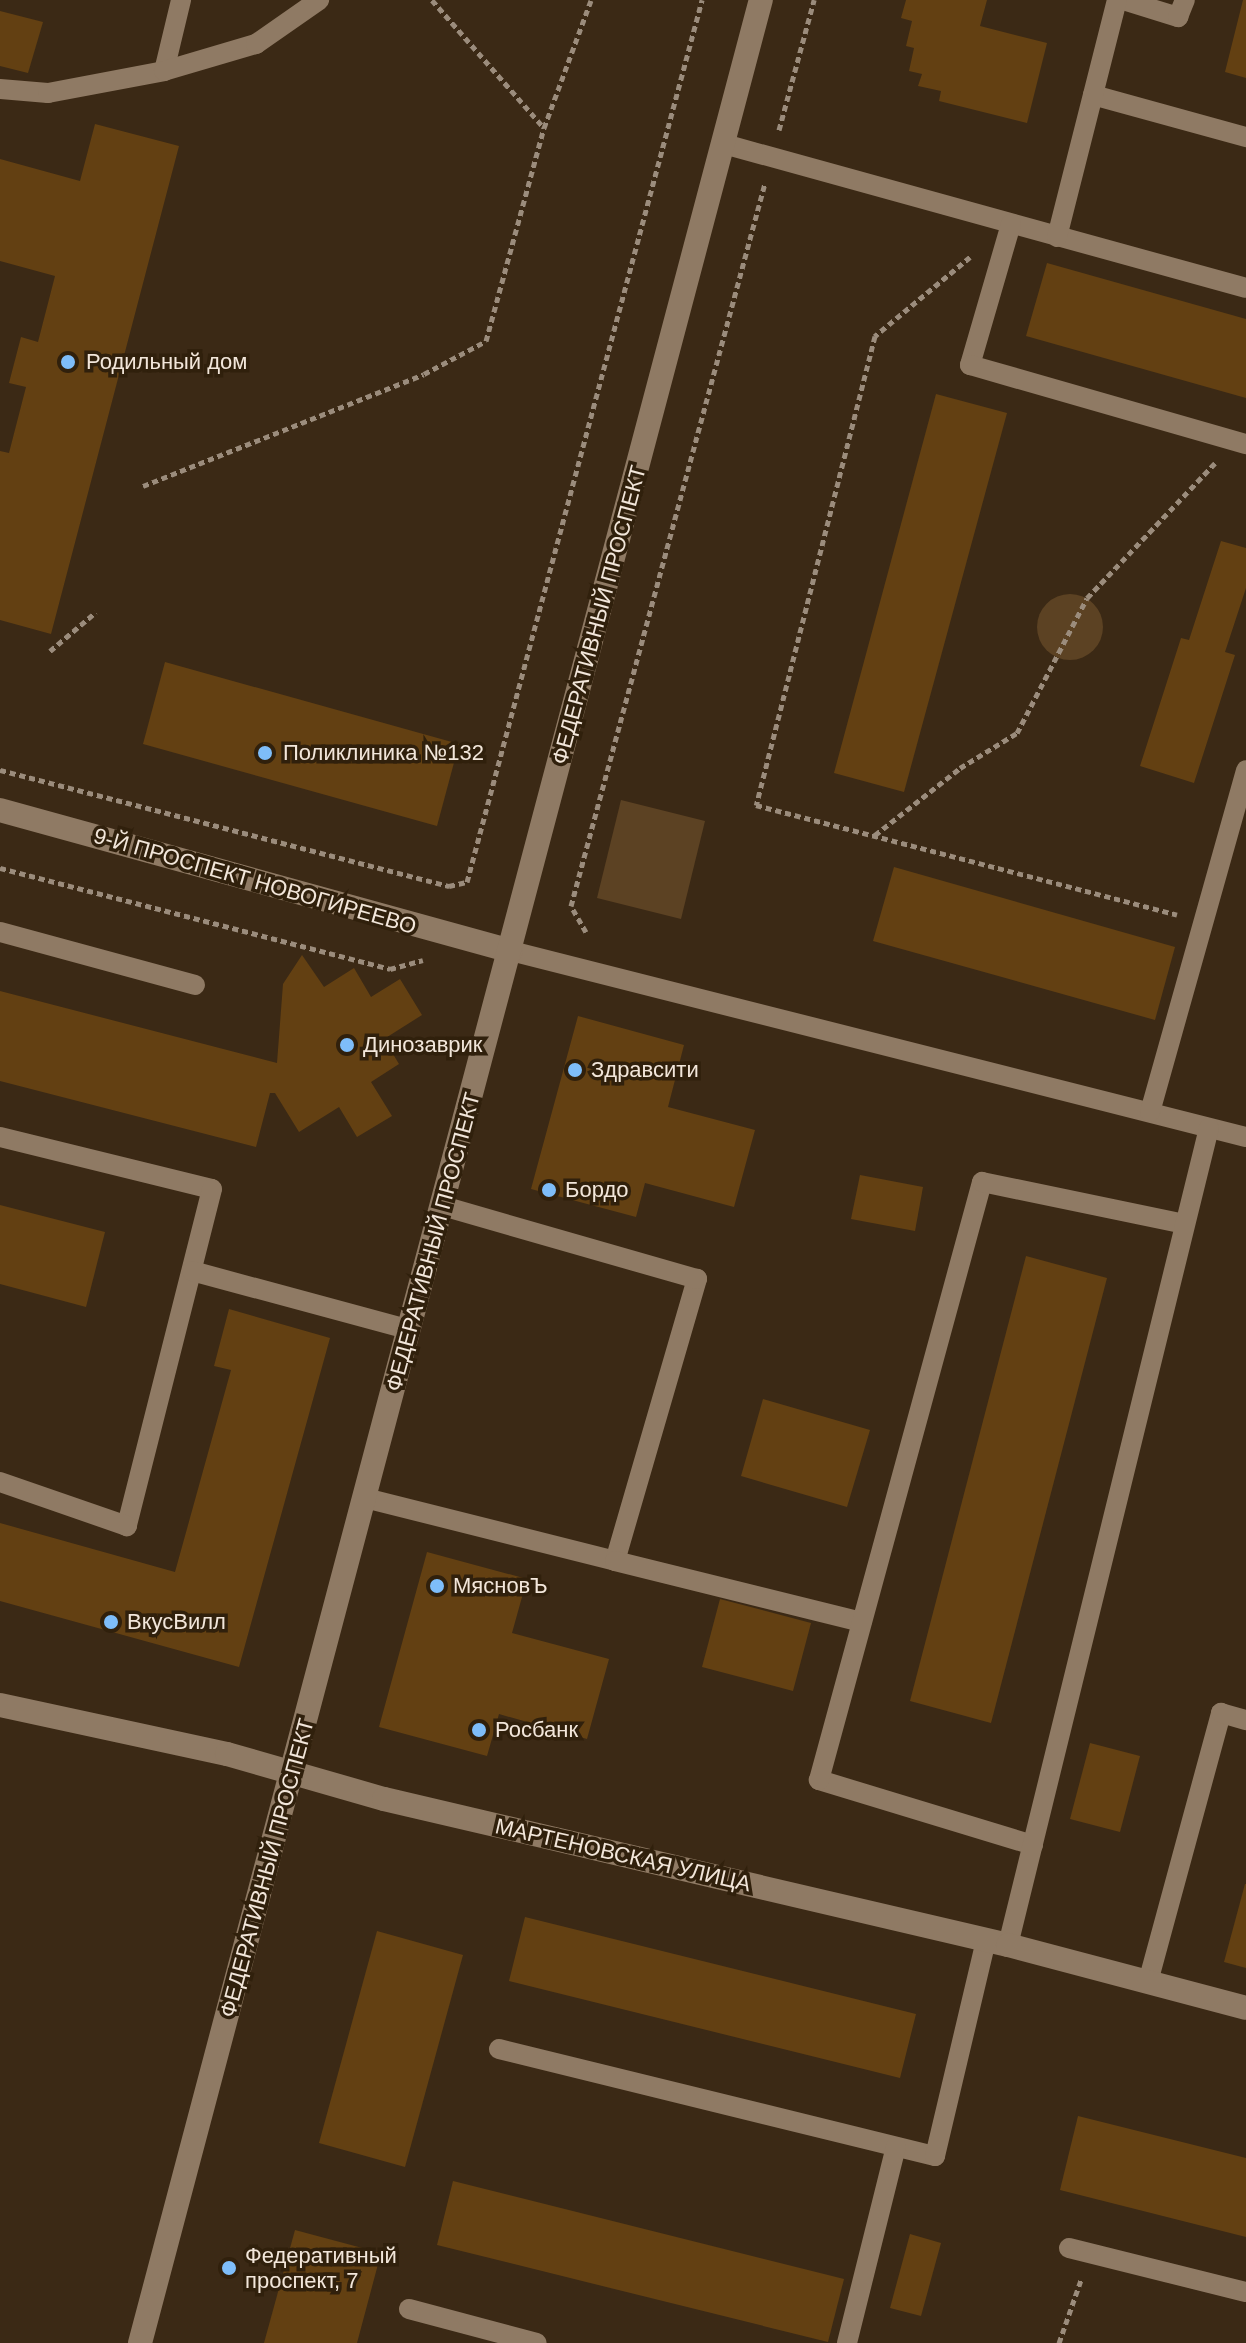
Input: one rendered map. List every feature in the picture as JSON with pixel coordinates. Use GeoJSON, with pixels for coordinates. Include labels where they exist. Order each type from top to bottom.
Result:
{"type":"FeatureCollection","features":[{"type":"Feature","properties":{"kind":"street","name":"ФЕДЕРАТИВНЫЙ ПРОСПЕКТ"},"geometry":{"type":"LineString","coordinates":[[140,2343],[761,0]]}},
{"type":"Feature","properties":{"kind":"street","name":"9-Й ПРОСПЕКТ НОВОГИРЕЕВО"},"geometry":{"type":"LineString","coordinates":[[0,810],[511,951]]}},
{"type":"Feature","properties":{"kind":"street","name":"МАРТЕНОВСКАЯ УЛИЦА"},"geometry":{"type":"LineString","coordinates":[[0,1705],[997,1942],[1246,2008]]}},
{"type":"Feature","properties":{"kind":"lane"},"geometry":{"type":"LineString","coordinates":[[164,71],[181,0]]}},
{"type":"Feature","properties":{"kind":"lane"},"geometry":{"type":"LineString","coordinates":[[0,89],[48,93],[164,71],[256,44],[319,0]]}},
{"type":"Feature","properties":{"kind":"lane"},"geometry":{"type":"LineString","coordinates":[[1057,237],[1117,0]]}},
{"type":"Feature","properties":{"kind":"lane"},"geometry":{"type":"LineString","coordinates":[[1123,0],[1178,17],[1185,0]]}},
{"type":"Feature","properties":{"kind":"lane"},"geometry":{"type":"LineString","coordinates":[[1093,95],[1246,137]]}},
{"type":"Feature","properties":{"kind":"lane"},"geometry":{"type":"LineString","coordinates":[[724,144],[1246,288]]}},
{"type":"Feature","properties":{"kind":"lane"},"geometry":{"type":"LineString","coordinates":[[1011,224],[970,365],[1241,443]]}},
{"type":"Feature","properties":{"kind":"lane"},"geometry":{"type":"LineString","coordinates":[[1150,1112],[1246,770]]}},
{"type":"Feature","properties":{"kind":"lane"},"geometry":{"type":"LineString","coordinates":[[0,932],[195,985]]}},
{"type":"Feature","properties":{"kind":"lane"},"geometry":{"type":"LineString","coordinates":[[511,951],[1246,1137]]}},
{"type":"Feature","properties":{"kind":"lane"},"geometry":{"type":"LineString","coordinates":[[499,2049],[935,2156],[997,1942],[1033,1845],[1209,1128]]}},
{"type":"Feature","properties":{"kind":"lane"},"geometry":{"type":"LineString","coordinates":[[0,1137],[212,1189],[127,1526],[0,1482]]}},
{"type":"Feature","properties":{"kind":"lane"},"geometry":{"type":"LineString","coordinates":[[1033,1845],[819,1780],[982,1182],[1185,1224]]}},
{"type":"Feature","properties":{"kind":"lane"},"geometry":{"type":"LineString","coordinates":[[443,1206],[697,1279],[615,1561]]}},
{"type":"Feature","properties":{"kind":"lane"},"geometry":{"type":"LineString","coordinates":[[192,1271],[410,1330]]}},
{"type":"Feature","properties":{"kind":"lane"},"geometry":{"type":"LineString","coordinates":[[365,1498],[862,1622]]}},
{"type":"Feature","properties":{"kind":"lane"},"geometry":{"type":"LineString","coordinates":[[1148,1982],[1221,1713],[1246,1720]]}},
{"type":"Feature","properties":{"kind":"lane"},"geometry":{"type":"LineString","coordinates":[[847,2343],[896,2147]]}},
{"type":"Feature","properties":{"kind":"lane"},"geometry":{"type":"LineString","coordinates":[[1069,2248],[1246,2292]]}},
{"type":"Feature","properties":{"kind":"lane"},"geometry":{"type":"LineString","coordinates":[[409,2309],[537,2343]]}},
{"type":"Feature","properties":{"kind":"path"},"geometry":{"type":"LineString","coordinates":[[432,0],[544,128]]}},
{"type":"Feature","properties":{"kind":"path"},"geometry":{"type":"LineString","coordinates":[[143,486],[424,374],[486,341],[544,128],[591,0]]}},
{"type":"Feature","properties":{"kind":"path"},"geometry":{"type":"LineString","coordinates":[[0,770],[449,886],[467,882],[702,0]]}},
{"type":"Feature","properties":{"kind":"path"},"geometry":{"type":"LineString","coordinates":[[586,932],[571,906],[814,0]]}},
{"type":"Feature","properties":{"kind":"path"},"geometry":{"type":"LineString","coordinates":[[1011,224],[875,336],[756,805],[1203,922]]}},
{"type":"Feature","properties":{"kind":"path"},"geometry":{"type":"LineString","coordinates":[[874,836],[960,768],[1017,733],[1087,598],[1241,443]]}},
{"type":"Feature","properties":{"kind":"path"},"geometry":{"type":"LineString","coordinates":[[50,651],[96,612]]}},
{"type":"Feature","properties":{"kind":"path"},"geometry":{"type":"LineString","coordinates":[[0,868],[390,969],[428,958]]}},
{"type":"Feature","properties":{"kind":"path"},"geometry":{"type":"LineString","coordinates":[[1059,2343],[1091,2253]]}},
{"type":"Feature","properties":{"kind":"shaded area"},"geometry":{"type":"Polygon","coordinates":[[[1070,594],[1083,597],[1093,604],[1100,614],[1103,627],[1100,640],[1093,650],[1083,657],[1070,660],[1057,657],[1047,650],[1040,640],[1037,627],[1040,614],[1047,604],[1057,597],[1070,594]]]}},
{"type":"Feature","properties":{"kind":"shaded area"},"geometry":{"type":"Polygon","coordinates":[[[621,800],[705,821],[681,919],[597,898],[621,800]]]}},
{"type":"Feature","properties":{"kind":"building"},"geometry":{"type":"Polygon","coordinates":[[[906,0],[987,0],[980,26],[1047,43],[1027,123],[939,101],[941,91],[918,86],[922,74],[909,71],[914,48],[906,46],[912,21],[901,18],[906,0]]]}},
{"type":"Feature","properties":{"kind":"building"},"geometry":{"type":"Polygon","coordinates":[[[1243,0],[1246,0],[1246,78],[1225,72],[1243,0]]]}},
{"type":"Feature","properties":{"kind":"building"},"geometry":{"type":"Polygon","coordinates":[[[0,11],[43,22],[28,73],[0,66],[0,11]]]}},
{"type":"Feature","properties":{"kind":"building","name":"Родильный дом"},"geometry":{"type":"Polygon","coordinates":[[[95,124],[179,146],[51,634],[0,620],[0,451],[9,453],[26,387],[9,383],[21,337],[38,342],[55,276],[0,261],[0,159],[80,181],[95,124]]]}},
{"type":"Feature","properties":{"kind":"building"},"geometry":{"type":"Polygon","coordinates":[[[1047,263],[1246,319],[1246,398],[1026,336],[1047,263]]]}},
{"type":"Feature","properties":{"kind":"building"},"geometry":{"type":"Polygon","coordinates":[[[936,394],[1007,413],[904,792],[834,773],[936,394]]]}},
{"type":"Feature","properties":{"kind":"building"},"geometry":{"type":"Polygon","coordinates":[[[1221,541],[1246,548],[1246,588],[1225,652],[1235,655],[1194,783],[1140,766],[1181,638],[1189,640],[1221,541]]]}},
{"type":"Feature","properties":{"kind":"building"},"geometry":{"type":"Polygon","coordinates":[[[165,662],[459,744],[437,826],[143,744],[165,662]]]}},
{"type":"Feature","properties":{"kind":"building"},"geometry":{"type":"Polygon","coordinates":[[[894,867],[1175,947],[1155,1020],[873,941],[894,867]]]}},
{"type":"Feature","properties":{"kind":"building"},"geometry":{"type":"Polygon","coordinates":[[[302,955],[324,987],[354,968],[371,997],[400,979],[422,1015],[384,1039],[399,1064],[371,1082],[392,1116],[357,1137],[339,1107],[299,1132],[275,1093],[270,1093],[256,1147],[0,1081],[0,991],[277,1063],[283,984],[302,955]]]}},
{"type":"Feature","properties":{"kind":"building"},"geometry":{"type":"Polygon","coordinates":[[[578,1016],[684,1045],[668,1107],[755,1130],[734,1207],[645,1183],[636,1217],[531,1189],[578,1016]]]}},
{"type":"Feature","properties":{"kind":"building"},"geometry":{"type":"Polygon","coordinates":[[[860,1175],[923,1187],[915,1231],[851,1219],[860,1175]]]}},
{"type":"Feature","properties":{"kind":"building"},"geometry":{"type":"Polygon","coordinates":[[[0,1205],[105,1232],[86,1307],[0,1284],[0,1205]]]}},
{"type":"Feature","properties":{"kind":"building"},"geometry":{"type":"Polygon","coordinates":[[[1026,1256],[1107,1278],[991,1723],[910,1701],[1026,1256]]]}},
{"type":"Feature","properties":{"kind":"building"},"geometry":{"type":"Polygon","coordinates":[[[229,1309],[330,1338],[239,1667],[0,1601],[0,1523],[175,1572],[231,1370],[214,1366],[229,1309]]]}},
{"type":"Feature","properties":{"kind":"building"},"geometry":{"type":"Polygon","coordinates":[[[763,1399],[870,1430],[847,1507],[741,1476],[763,1399]]]}},
{"type":"Feature","properties":{"kind":"building"},"geometry":{"type":"Polygon","coordinates":[[[427,1552],[527,1579],[512,1633],[609,1659],[587,1739],[499,1714],[487,1756],[379,1727],[427,1552]]]}},
{"type":"Feature","properties":{"kind":"building"},"geometry":{"type":"Polygon","coordinates":[[[720,1599],[811,1623],[793,1691],[702,1667],[720,1599]]]}},
{"type":"Feature","properties":{"kind":"building"},"geometry":{"type":"Polygon","coordinates":[[[1090,1743],[1140,1756],[1120,1832],[1070,1819],[1090,1743]]]}},
{"type":"Feature","properties":{"kind":"building"},"geometry":{"type":"Polygon","coordinates":[[[1246,1884],[1246,1968],[1224,1962],[1246,1884]]]}},
{"type":"Feature","properties":{"kind":"building"},"geometry":{"type":"Polygon","coordinates":[[[525,1917],[916,2014],[900,2078],[509,1981],[525,1917]]]}},
{"type":"Feature","properties":{"kind":"building"},"geometry":{"type":"Polygon","coordinates":[[[377,1931],[463,1955],[405,2167],[319,2143],[377,1931]]]}},
{"type":"Feature","properties":{"kind":"building"},"geometry":{"type":"Polygon","coordinates":[[[1078,2116],[1246,2158],[1246,2237],[1060,2190],[1078,2116]]]}},
{"type":"Feature","properties":{"kind":"building"},"geometry":{"type":"Polygon","coordinates":[[[453,2181],[844,2279],[828,2342],[437,2245],[453,2181]]]}},
{"type":"Feature","properties":{"kind":"building"},"geometry":{"type":"Polygon","coordinates":[[[295,2230],[381,2253],[357,2343],[264,2343],[295,2230]]]}},
{"type":"Feature","properties":{"kind":"building"},"geometry":{"type":"Polygon","coordinates":[[[910,2234],[941,2243],[921,2316],[890,2308],[910,2234]]]}},
{"type":"Feature","properties":{"kind":"place","name":"Родильный дом"},"geometry":{"type":"Point","coordinates":[68,362]}},
{"type":"Feature","properties":{"kind":"place","name":"Поликлиника №132"},"geometry":{"type":"Point","coordinates":[265,753]}},
{"type":"Feature","properties":{"kind":"place","name":"Динозаврик"},"geometry":{"type":"Point","coordinates":[347,1045]}},
{"type":"Feature","properties":{"kind":"place","name":"Здравсити"},"geometry":{"type":"Point","coordinates":[575,1070]}},
{"type":"Feature","properties":{"kind":"place","name":"Бордо"},"geometry":{"type":"Point","coordinates":[549,1190]}},
{"type":"Feature","properties":{"kind":"place","name":"МясновЪ"},"geometry":{"type":"Point","coordinates":[437,1586]}},
{"type":"Feature","properties":{"kind":"place","name":"ВкусВилл"},"geometry":{"type":"Point","coordinates":[111,1622]}},
{"type":"Feature","properties":{"kind":"place","name":"Росбанк"},"geometry":{"type":"Point","coordinates":[479,1730]}},
{"type":"Feature","properties":{"kind":"place","name":"Федеративный проспект, 7"},"geometry":{"type":"Point","coordinates":[229,2268]}}]}
